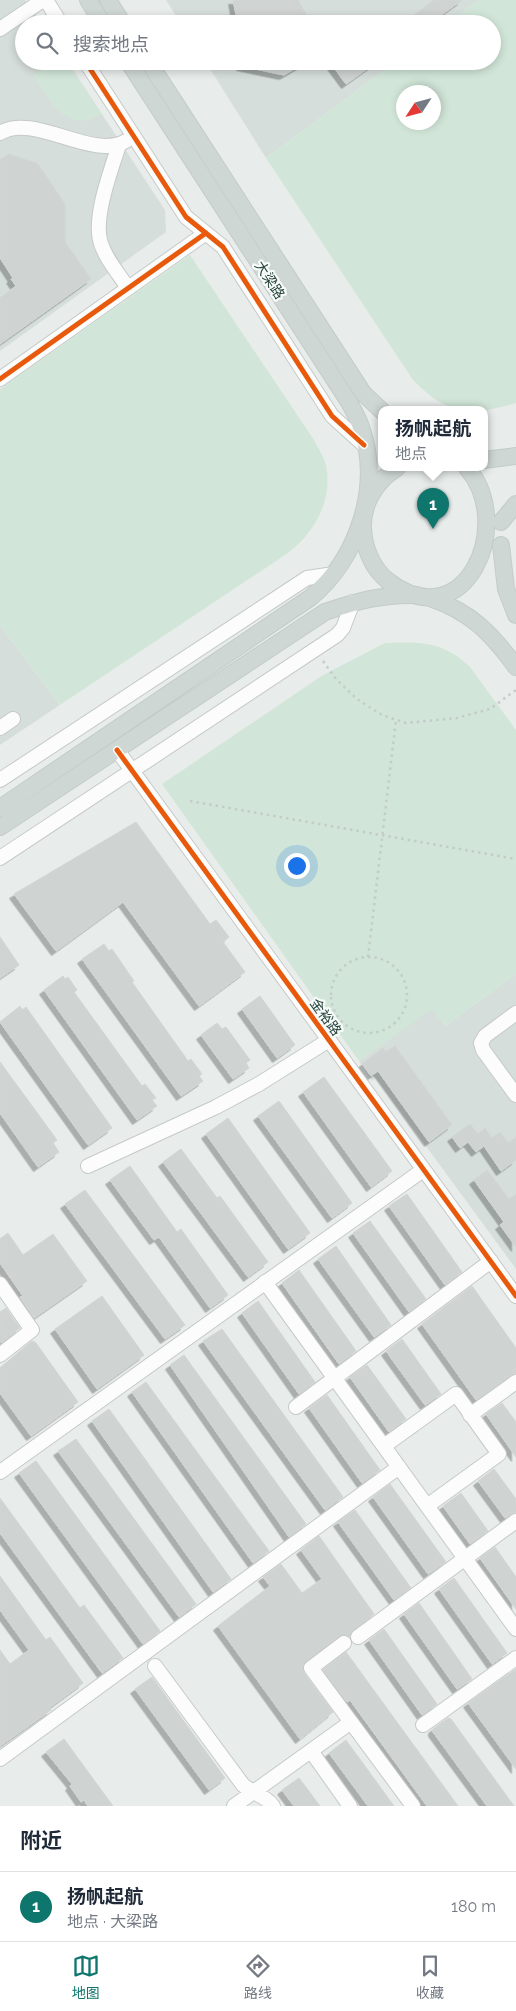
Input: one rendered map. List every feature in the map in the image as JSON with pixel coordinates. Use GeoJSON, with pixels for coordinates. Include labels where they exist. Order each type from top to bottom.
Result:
{"type":"FeatureCollection","features":[{"type":"Feature","properties":{"kind":"main road"},"geometry":{"type":"LineString","coordinates":[[88,0],[97,15]]}},
{"type":"Feature","properties":{"kind":"main road"},"geometry":{"type":"LineString","coordinates":[[108,0],[117,15]]}},
{"type":"Feature","properties":{"kind":"main road","name":"大梁路"},"geometry":{"type":"LineString","coordinates":[[134,70],[349,402],[361,427],[364,445],[368,482],[364,514]]}},
{"type":"Feature","properties":{"kind":"main road","name":"大梁路"},"geometry":{"type":"LineString","coordinates":[[154,70],[363,393],[378,407]]}},
{"type":"Feature","properties":{"kind":"main road"},"geometry":{"type":"LineString","coordinates":[[488,459],[516,455]]}},
{"type":"Feature","properties":{"kind":"main road"},"geometry":{"type":"LineString","coordinates":[[0,808],[323,588],[347,553],[374,489],[382,479],[393,471]]}},
{"type":"Feature","properties":{"kind":"main road"},"geometry":{"type":"LineString","coordinates":[[471,471],[483,481],[496,500],[501,529],[506,589],[516,615]]}},
{"type":"Feature","properties":{"kind":"main road"},"geometry":{"type":"LineString","coordinates":[[0,827],[325,612],[353,602],[390,594],[422,596],[452,594],[473,584],[489,567],[495,556],[501,529],[516,504]]}},
{"type":"Feature","properties":{"kind":"main road"},"geometry":{"type":"LineString","coordinates":[[364,514],[363,525],[366,549],[377,570],[395,586],[468,615],[485,628],[516,667]]}},
{"type":"Feature","properties":{"kind":"street"},"geometry":{"type":"LineString","coordinates":[[21,15],[44,0],[55,15]]}},
{"type":"Feature","properties":{"kind":"street"},"geometry":{"type":"LineString","coordinates":[[0,29],[15,19]]}},
{"type":"Feature","properties":{"kind":"street"},"geometry":{"type":"LineString","coordinates":[[91,70],[186,217],[222,247],[332,416],[364,445]]}},
{"type":"Feature","properties":{"kind":"street"},"geometry":{"type":"LineString","coordinates":[[0,133],[21,128],[99,145],[119,145],[134,136]]}},
{"type":"Feature","properties":{"kind":"street"},"geometry":{"type":"LineString","coordinates":[[119,145],[110,172],[99,222],[100,241],[128,288]]}},
{"type":"Feature","properties":{"kind":"street"},"geometry":{"type":"LineString","coordinates":[[0,379],[206,233]]}},
{"type":"Feature","properties":{"kind":"street"},"geometry":{"type":"LineString","coordinates":[[0,780],[307,578],[334,574]]}},
{"type":"Feature","properties":{"kind":"street"},"geometry":{"type":"LineString","coordinates":[[0,858],[338,635],[343,628],[353,602]]}},
{"type":"Feature","properties":{"kind":"street"},"geometry":{"type":"LineString","coordinates":[[0,728],[13,719]]}},
{"type":"Feature","properties":{"kind":"street","name":"金裕路"},"geometry":{"type":"LineString","coordinates":[[117,750],[516,1296]]}},
{"type":"Feature","properties":{"kind":"street"},"geometry":{"type":"LineString","coordinates":[[516,1013],[485,1036],[481,1044],[483,1050],[516,1095]]}},
{"type":"Feature","properties":{"kind":"street"},"geometry":{"type":"LineString","coordinates":[[88,1166],[216,1107],[260,1084],[328,1040]]}},
{"type":"Feature","properties":{"kind":"street"},"geometry":{"type":"LineString","coordinates":[[0,1472],[424,1170]]}},
{"type":"Feature","properties":{"kind":"street"},"geometry":{"type":"LineString","coordinates":[[296,1407],[490,1261]]}},
{"type":"Feature","properties":{"kind":"street"},"geometry":{"type":"LineString","coordinates":[[265,1282],[516,1629]]}},
{"type":"Feature","properties":{"kind":"street"},"geometry":{"type":"LineString","coordinates":[[0,1284],[32,1330],[0,1355]]}},
{"type":"Feature","properties":{"kind":"street"},"geometry":{"type":"LineString","coordinates":[[470,1415],[516,1382]]}},
{"type":"Feature","properties":{"kind":"street"},"geometry":{"type":"LineString","coordinates":[[384,1446],[456,1394],[499,1454],[427,1506]]}},
{"type":"Feature","properties":{"kind":"street"},"geometry":{"type":"LineString","coordinates":[[0,1759],[399,1467]]}},
{"type":"Feature","properties":{"kind":"street"},"geometry":{"type":"LineString","coordinates":[[358,1637],[516,1521]]}},
{"type":"Feature","properties":{"kind":"street"},"geometry":{"type":"LineString","coordinates":[[344,1643],[311,1668],[413,1806]]}},
{"type":"Feature","properties":{"kind":"street"},"geometry":{"type":"LineString","coordinates":[[423,1725],[516,1658]]}},
{"type":"Feature","properties":{"kind":"street"},"geometry":{"type":"LineString","coordinates":[[155,1666],[243,1785],[252,1793],[267,1798],[273,1806]]}},
{"type":"Feature","properties":{"kind":"street"},"geometry":{"type":"LineString","coordinates":[[234,1806],[351,1722]]}},
{"type":"Feature","properties":{"kind":"street"},"geometry":{"type":"LineString","coordinates":[[311,1751],[350,1806]]}},
{"type":"Feature","properties":{"kind":"path"},"geometry":{"type":"LineString","coordinates":[[315,650],[336,679],[357,699],[382,715],[406,723],[457,718],[490,708],[516,690]]}},
{"type":"Feature","properties":{"kind":"path"},"geometry":{"type":"LineString","coordinates":[[368,957],[396,720]]}},
{"type":"Feature","properties":{"kind":"path"},"geometry":{"type":"LineString","coordinates":[[190,801],[516,859]]}},
{"type":"Feature","properties":{"kind":"path"},"geometry":{"type":"LineString","coordinates":[[368,957],[377,958],[394,967],[404,983],[406,993],[403,1011],[398,1019],[391,1026],[374,1033],[358,1031],[343,1023],[332,1002],[333,983],[342,968],[349,962],[368,957]]}},
{"type":"Feature","properties":{"kind":"shaded area"},"geometry":{"type":"Polygon","coordinates":[[[0,0],[25,0],[36,15],[15,15],[15,70],[73,70],[165,210],[166,232],[0,351],[0,0]]]}},
{"type":"Feature","properties":{"kind":"shaded area"},"geometry":{"type":"Polygon","coordinates":[[[166,0],[479,0],[459,15],[175,15],[166,0]]]}},
{"type":"Feature","properties":{"kind":"shaded area"},"geometry":{"type":"Polygon","coordinates":[[[211,70],[385,70],[266,158],[211,70]]]}},
{"type":"Feature","properties":{"kind":"shaded area"},"geometry":{"type":"Polygon","coordinates":[[[0,625],[60,705],[0,745],[0,625]]]}},
{"type":"Feature","properties":{"kind":"shaded area"},"geometry":{"type":"Polygon","coordinates":[[[516,974],[516,1269],[376,1078],[372,1081],[359,1061],[432,1008],[445,1026],[516,974]]]}},
{"type":"Feature","properties":{"kind":"green space"},"geometry":{"type":"Polygon","coordinates":[[[479,0],[516,0],[516,403],[488,410],[488,406],[447,406],[426,392],[413,380],[266,158],[385,70],[501,70],[501,15],[459,15],[479,0]]]}},
{"type":"Feature","properties":{"kind":"green space"},"geometry":{"type":"Polygon","coordinates":[[[41,70],[73,70],[102,114],[89,119],[69,118],[53,104],[33,75],[41,70]]]}},
{"type":"Feature","properties":{"kind":"green space"},"geometry":{"type":"Polygon","coordinates":[[[190,255],[314,440],[326,465],[327,491],[324,503],[314,525],[298,545],[288,553],[60,705],[0,625],[0,389],[190,255]]]}},
{"type":"Feature","properties":{"kind":"green space"},"geometry":{"type":"Polygon","coordinates":[[[385,643],[421,643],[431,645],[460,658],[470,667],[516,730],[516,974],[445,1026],[432,1009],[359,1061],[162,784],[323,675],[385,643]]]}},
{"type":"Feature","properties":{"kind":"building"},"geometry":{"type":"Polygon","coordinates":[[[233,0],[298,0],[306,15],[236,15],[233,0]]]}},
{"type":"Feature","properties":{"kind":"building"},"geometry":{"type":"Polygon","coordinates":[[[434,0],[462,0],[441,15],[414,15],[434,0]]]}},
{"type":"Feature","properties":{"kind":"building"},"geometry":{"type":"Polygon","coordinates":[[[260,70],[293,70],[284,75],[260,70]]]}},
{"type":"Feature","properties":{"kind":"building"},"geometry":{"type":"Polygon","coordinates":[[[336,70],[365,70],[346,84],[336,70]]]}},
{"type":"Feature","properties":{"kind":"building"},"geometry":{"type":"Polygon","coordinates":[[[9,154],[38,164],[65,204],[65,242],[91,279],[0,344],[0,298],[16,286],[0,258],[0,160],[9,154]]]}},
{"type":"Feature","properties":{"kind":"building"},"geometry":{"type":"Polygon","coordinates":[[[136,822],[210,924],[216,920],[229,937],[223,942],[245,972],[199,1006],[123,902],[56,951],[14,894],[136,822]]]}},
{"type":"Feature","properties":{"kind":"building"},"geometry":{"type":"Polygon","coordinates":[[[0,937],[19,965],[0,978],[0,937]]]}},
{"type":"Feature","properties":{"kind":"building"},"geometry":{"type":"Polygon","coordinates":[[[104,944],[109,951],[112,949],[134,981],[132,982],[188,1061],[191,1059],[202,1074],[199,1076],[203,1081],[181,1096],[82,959],[104,944]]]}},
{"type":"Feature","properties":{"kind":"building"},"geometry":{"type":"Polygon","coordinates":[[[63,976],[65,979],[68,977],[77,990],[74,992],[142,1086],[145,1084],[156,1098],[152,1100],[157,1106],[137,1120],[44,990],[63,976]]]}},
{"type":"Feature","properties":{"kind":"building"},"geometry":{"type":"Polygon","coordinates":[[[260,996],[295,1045],[277,1058],[242,1009],[260,996]]]}},
{"type":"Feature","properties":{"kind":"building"},"geometry":{"type":"Polygon","coordinates":[[[20,1006],[22,1010],[26,1007],[112,1128],[88,1145],[0,1022],[20,1006]]]}},
{"type":"Feature","properties":{"kind":"building"},"geometry":{"type":"Polygon","coordinates":[[[217,1023],[222,1029],[226,1027],[250,1060],[246,1063],[249,1068],[233,1079],[201,1035],[217,1023]]]}},
{"type":"Feature","properties":{"kind":"building"},"geometry":{"type":"Polygon","coordinates":[[[395,1046],[452,1125],[429,1142],[378,1071],[371,1076],[362,1064],[383,1048],[386,1052],[395,1046]]]}},
{"type":"Feature","properties":{"kind":"building"},"geometry":{"type":"Polygon","coordinates":[[[0,1062],[57,1140],[53,1143],[59,1152],[38,1167],[0,1113],[0,1062]]]}},
{"type":"Feature","properties":{"kind":"building"},"geometry":{"type":"Polygon","coordinates":[[[324,1077],[392,1171],[371,1187],[303,1092],[324,1077]]]}},
{"type":"Feature","properties":{"kind":"building"},"geometry":{"type":"Polygon","coordinates":[[[279,1101],[352,1203],[332,1218],[258,1116],[279,1101]]]}},
{"type":"Feature","properties":{"kind":"building"},"geometry":{"type":"Polygon","coordinates":[[[228,1118],[310,1233],[288,1249],[206,1134],[228,1118]]]}},
{"type":"Feature","properties":{"kind":"building"},"geometry":{"type":"Polygon","coordinates":[[[470,1124],[478,1134],[485,1128],[492,1138],[500,1132],[508,1143],[516,1137],[516,1160],[501,1171],[484,1146],[476,1152],[468,1142],[460,1148],[452,1137],[470,1124]]]}},
{"type":"Feature","properties":{"kind":"building"},"geometry":{"type":"Polygon","coordinates":[[[181,1149],[217,1198],[220,1196],[268,1262],[248,1277],[163,1162],[181,1149]]]}},
{"type":"Feature","properties":{"kind":"building"},"geometry":{"type":"Polygon","coordinates":[[[130,1166],[177,1232],[181,1229],[228,1295],[210,1308],[159,1237],[154,1240],[110,1180],[130,1166]]]}},
{"type":"Feature","properties":{"kind":"building"},"geometry":{"type":"Polygon","coordinates":[[[487,1170],[509,1199],[516,1194],[516,1247],[500,1225],[504,1222],[474,1180],[487,1170]]]}},
{"type":"Feature","properties":{"kind":"building"},"geometry":{"type":"Polygon","coordinates":[[[85,1190],[185,1325],[165,1339],[65,1204],[85,1190]]]}},
{"type":"Feature","properties":{"kind":"building"},"geometry":{"type":"Polygon","coordinates":[[[407,1194],[462,1272],[445,1285],[389,1206],[407,1194]]]}},
{"type":"Feature","properties":{"kind":"building"},"geometry":{"type":"Polygon","coordinates":[[[370,1221],[426,1299],[409,1312],[353,1233],[370,1221]]]}},
{"type":"Feature","properties":{"kind":"building"},"geometry":{"type":"Polygon","coordinates":[[[8,1233],[23,1255],[53,1234],[87,1281],[34,1318],[20,1297],[23,1296],[0,1263],[0,1239],[8,1233]]]}},
{"type":"Feature","properties":{"kind":"building"},"geometry":{"type":"Polygon","coordinates":[[[336,1246],[391,1325],[374,1337],[318,1259],[336,1246]]]}},
{"type":"Feature","properties":{"kind":"building"},"geometry":{"type":"Polygon","coordinates":[[[299,1270],[356,1351],[339,1364],[282,1283],[299,1270]]]}},
{"type":"Feature","properties":{"kind":"building"},"geometry":{"type":"Polygon","coordinates":[[[472,1286],[516,1348],[516,1373],[476,1400],[422,1324],[472,1286]]]}},
{"type":"Feature","properties":{"kind":"building"},"geometry":{"type":"Polygon","coordinates":[[[102,1296],[144,1355],[97,1389],[55,1329],[102,1296]]]}},
{"type":"Feature","properties":{"kind":"building"},"geometry":{"type":"Polygon","coordinates":[[[258,1301],[315,1382],[299,1394],[242,1313],[258,1301]]]}},
{"type":"Feature","properties":{"kind":"building"},"geometry":{"type":"Polygon","coordinates":[[[6,1308],[20,1328],[1,1343],[0,1312],[6,1308]]]}},
{"type":"Feature","properties":{"kind":"building"},"geometry":{"type":"Polygon","coordinates":[[[222,1329],[343,1497],[325,1510],[203,1341],[222,1329]]]}},
{"type":"Feature","properties":{"kind":"building"},"geometry":{"type":"Polygon","coordinates":[[[402,1339],[441,1394],[425,1405],[386,1351],[402,1339]]]}},
{"type":"Feature","properties":{"kind":"building"},"geometry":{"type":"Polygon","coordinates":[[[32,1341],[36,1343],[78,1402],[31,1436],[0,1393],[0,1368],[32,1341]]]}},
{"type":"Feature","properties":{"kind":"building"},"geometry":{"type":"Polygon","coordinates":[[[184,1355],[306,1524],[289,1537],[170,1365],[184,1355]]]}},
{"type":"Feature","properties":{"kind":"building"},"geometry":{"type":"Polygon","coordinates":[[[367,1365],[406,1419],[389,1432],[350,1377],[367,1365]]]}},
{"type":"Feature","properties":{"kind":"building"},"geometry":{"type":"Polygon","coordinates":[[[146,1382],[269,1551],[253,1563],[132,1392],[146,1382]]]}},
{"type":"Feature","properties":{"kind":"building"},"geometry":{"type":"Polygon","coordinates":[[[327,1395],[380,1470],[362,1483],[309,1408],[327,1395]]]}},
{"type":"Feature","properties":{"kind":"building"},"geometry":{"type":"Polygon","coordinates":[[[502,1403],[516,1422],[516,1457],[486,1414],[502,1403]]]}},
{"type":"Feature","properties":{"kind":"building"},"geometry":{"type":"Polygon","coordinates":[[[109,1409],[231,1579],[213,1592],[92,1421],[109,1409]]]}},
{"type":"Feature","properties":{"kind":"building"},"geometry":{"type":"Polygon","coordinates":[[[76,1439],[196,1604],[179,1617],[58,1451],[76,1439]]]}},
{"type":"Feature","properties":{"kind":"building"},"geometry":{"type":"Polygon","coordinates":[[[36,1461],[160,1631],[143,1644],[19,1473],[36,1461]]]}},
{"type":"Feature","properties":{"kind":"building"},"geometry":{"type":"Polygon","coordinates":[[[494,1469],[516,1499],[516,1512],[505,1518],[478,1481],[494,1469]]]}},
{"type":"Feature","properties":{"kind":"building"},"geometry":{"type":"Polygon","coordinates":[[[390,1484],[446,1562],[428,1574],[373,1497],[390,1484]]]}},
{"type":"Feature","properties":{"kind":"building"},"geometry":{"type":"Polygon","coordinates":[[[461,1493],[488,1531],[470,1544],[443,1506],[461,1493]]]}},
{"type":"Feature","properties":{"kind":"building"},"geometry":{"type":"Polygon","coordinates":[[[0,1498],[80,1608],[84,1605],[123,1658],[102,1673],[0,1533],[0,1498]]]}},
{"type":"Feature","properties":{"kind":"building"},"geometry":{"type":"Polygon","coordinates":[[[355,1510],[411,1588],[394,1600],[338,1522],[355,1510]]]}},
{"type":"Feature","properties":{"kind":"building"},"geometry":{"type":"Polygon","coordinates":[[[319,1536],[374,1614],[348,1636],[339,1636],[303,1664],[304,1673],[333,1712],[300,1739],[218,1626],[270,1586],[263,1577],[281,1564],[302,1593],[322,1579],[301,1550],[319,1536]]]}},
{"type":"Feature","properties":{"kind":"building"},"geometry":{"type":"Polygon","coordinates":[[[495,1547],[516,1577],[516,1609],[480,1558],[495,1547]]]}},
{"type":"Feature","properties":{"kind":"building"},"geometry":{"type":"Polygon","coordinates":[[[0,1576],[46,1640],[50,1637],[83,1683],[49,1708],[51,1710],[0,1746],[0,1650],[10,1664],[29,1650],[0,1610],[0,1576]]]}},
{"type":"Feature","properties":{"kind":"building"},"geometry":{"type":"Polygon","coordinates":[[[454,1578],[507,1653],[492,1664],[439,1589],[454,1578]]]}},
{"type":"Feature","properties":{"kind":"building"},"geometry":{"type":"Polygon","coordinates":[[[419,1603],[472,1679],[457,1689],[404,1614],[419,1603]]]}},
{"type":"Feature","properties":{"kind":"building"},"geometry":{"type":"Polygon","coordinates":[[[384,1629],[437,1704],[422,1715],[369,1640],[384,1629]]]}},
{"type":"Feature","properties":{"kind":"building"},"geometry":{"type":"Polygon","coordinates":[[[346,1652],[458,1806],[427,1806],[350,1700],[347,1702],[323,1670],[346,1652]]]}},
{"type":"Feature","properties":{"kind":"building"},"geometry":{"type":"Polygon","coordinates":[[[516,1669],[516,1769],[468,1703],[516,1669]]]}},
{"type":"Feature","properties":{"kind":"building"},"geometry":{"type":"Polygon","coordinates":[[[152,1677],[225,1778],[209,1790],[135,1689],[152,1677]]]}},
{"type":"Feature","properties":{"kind":"building"},"geometry":{"type":"Polygon","coordinates":[[[448,1718],[451,1719],[514,1806],[487,1806],[433,1732],[433,1729],[448,1718]]]}},
{"type":"Feature","properties":{"kind":"building"},"geometry":{"type":"Polygon","coordinates":[[[64,1739],[113,1806],[88,1806],[84,1800],[81,1802],[70,1786],[72,1784],[46,1752],[64,1739]]]}},
{"type":"Feature","properties":{"kind":"building"},"geometry":{"type":"Polygon","coordinates":[[[346,1740],[394,1806],[368,1806],[329,1753],[346,1740]]]}},
{"type":"Feature","properties":{"kind":"building"},"geometry":{"type":"Polygon","coordinates":[[[299,1778],[320,1806],[294,1806],[282,1790],[299,1778]]]}},
{"type":"Feature","properties":{"kind":"cycle path"},"geometry":{"type":"LineString","coordinates":[[91,70],[186,217],[223,247],[332,416],[364,445]]}},
{"type":"Feature","properties":{"kind":"cycle path"},"geometry":{"type":"LineString","coordinates":[[0,379],[206,233]]}},
{"type":"Feature","properties":{"kind":"cycle path"},"geometry":{"type":"LineString","coordinates":[[117,750],[516,1296]]}},
{"type":"Feature","properties":{"kind":"place","name":"扬帆起航"},"geometry":{"type":"Point","coordinates":[433,529]}}]}
